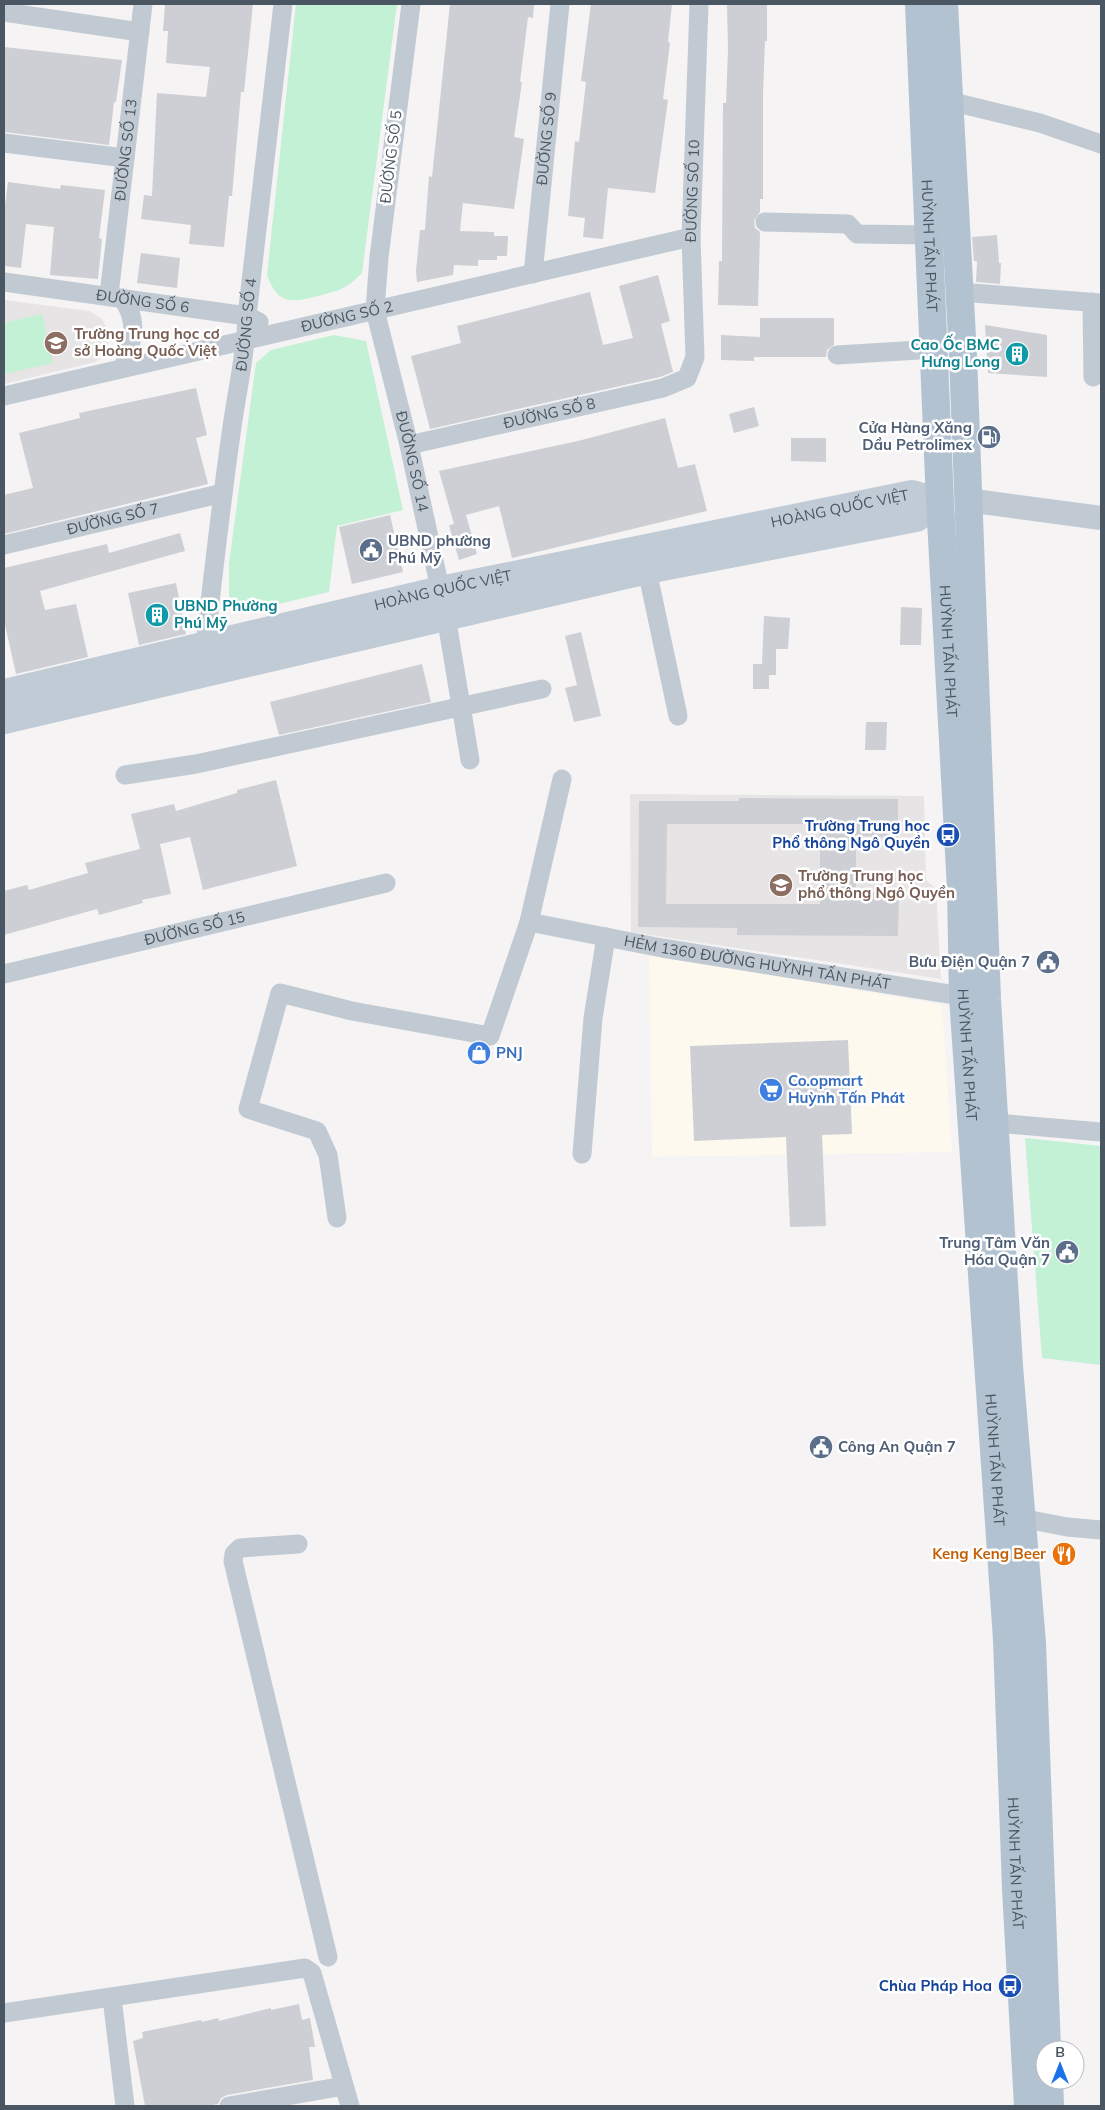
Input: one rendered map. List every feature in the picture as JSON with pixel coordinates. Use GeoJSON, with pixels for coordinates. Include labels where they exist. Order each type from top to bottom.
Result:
{"type":"FeatureCollection","features":[{"type":"Feature","properties":{"kind":"main road","name":"HUỲNH TẤN PHÁT"},"geometry":{"type":"LineString","coordinates":[[919,4],[959,292],[967,500],[975,998],[1007,1640],[1028,1889],[1046,2040]]}},
{"type":"Feature","properties":{"kind":"main road","name":"HUỲNH TẤN PHÁT"},"geometry":{"type":"LineString","coordinates":[[944,4],[949,101],[939,148],[930,235],[940,502],[961,889],[975,998],[996,1123],[1010,1366],[1032,1643],[1028,1889],[1028,2106]]}},
{"type":"Feature","properties":{"kind":"main road","name":"HOÀNG QUỐC VIỆT"},"geometry":{"type":"LineString","coordinates":[[4,693],[440,590],[912,494],[940,502]]}},
{"type":"Feature","properties":{"kind":"main road"},"geometry":{"type":"LineString","coordinates":[[940,502],[967,500]]}},
{"type":"Feature","properties":{"kind":"main road","name":"HOÀNG QUỐC VIỆT"},"geometry":{"type":"LineString","coordinates":[[4,720],[647,570],[916,518],[940,502]]}},
{"type":"Feature","properties":{"kind":"main road"},"geometry":{"type":"LineString","coordinates":[[1049,2090],[1050,2106]]}},
{"type":"Feature","properties":{"kind":"street","name":"ĐƯỜNG SỐ 13"},"geometry":{"type":"LineString","coordinates":[[116,297],[125,158],[143,4]]}},
{"type":"Feature","properties":{"kind":"street","name":"ĐƯỜNG SỐ 4"},"geometry":{"type":"LineString","coordinates":[[205,646],[222,493],[238,379],[247,340],[247,316],[283,4]]}},
{"type":"Feature","properties":{"kind":"street","name":"ĐƯỜNG SỐ 5"},"geometry":{"type":"LineString","coordinates":[[375,310],[379,257],[411,4]]}},
{"type":"Feature","properties":{"kind":"street","name":"ĐƯỜNG SỐ 9"},"geometry":{"type":"LineString","coordinates":[[533,274],[560,4]]}},
{"type":"Feature","properties":{"kind":"street","name":"ĐƯỜNG SỐ 10"},"geometry":{"type":"LineString","coordinates":[[687,378],[695,357],[692,237],[700,4]]}},
{"type":"Feature","properties":{"kind":"street"},"geometry":{"type":"LineString","coordinates":[[4,12],[140,32]]}},
{"type":"Feature","properties":{"kind":"street"},"geometry":{"type":"LineString","coordinates":[[949,101],[1040,123],[1101,144]]}},
{"type":"Feature","properties":{"kind":"street"},"geometry":{"type":"LineString","coordinates":[[4,143],[125,158]]}},
{"type":"Feature","properties":{"kind":"street"},"geometry":{"type":"LineString","coordinates":[[765,222],[848,224],[856,234],[930,235]]}},
{"type":"Feature","properties":{"kind":"street","name":"ĐƯỜNG SỐ 2"},"geometry":{"type":"LineString","coordinates":[[4,396],[692,237]]}},
{"type":"Feature","properties":{"kind":"street","name":"ĐƯỜNG SỐ 6"},"geometry":{"type":"LineString","coordinates":[[4,282],[247,316],[279,332]]}},
{"type":"Feature","properties":{"kind":"street"},"geometry":{"type":"LineString","coordinates":[[959,292],[1097,303],[1092,377]]}},
{"type":"Feature","properties":{"kind":"street"},"geometry":{"type":"LineString","coordinates":[[116,297],[130,308],[134,334],[123,368]]}},
{"type":"Feature","properties":{"kind":"street","name":"ĐƯỜNG SỐ 14"},"geometry":{"type":"LineString","coordinates":[[375,310],[409,445],[446,616],[470,760]]}},
{"type":"Feature","properties":{"kind":"street"},"geometry":{"type":"LineString","coordinates":[[837,355],[935,349]]}},
{"type":"Feature","properties":{"kind":"street","name":"ĐƯỜNG SỐ 8"},"geometry":{"type":"LineString","coordinates":[[409,445],[663,388],[687,378]]}},
{"type":"Feature","properties":{"kind":"street","name":"ĐƯỜNG SỐ 7"},"geometry":{"type":"LineString","coordinates":[[4,544],[222,493]]}},
{"type":"Feature","properties":{"kind":"street"},"geometry":{"type":"LineString","coordinates":[[967,500],[1101,518]]}},
{"type":"Feature","properties":{"kind":"street"},"geometry":{"type":"LineString","coordinates":[[647,570],[678,716]]}},
{"type":"Feature","properties":{"kind":"street"},"geometry":{"type":"LineString","coordinates":[[125,775],[196,764],[542,689]]}},
{"type":"Feature","properties":{"kind":"street"},"geometry":{"type":"LineString","coordinates":[[337,1218],[328,1155],[317,1131],[248,1109],[280,993],[352,1011],[490,1036],[529,922],[562,778]]}},
{"type":"Feature","properties":{"kind":"street","name":"ĐƯỜNG SỐ 15"},"geometry":{"type":"LineString","coordinates":[[4,974],[386,883]]}},
{"type":"Feature","properties":{"kind":"street","name":"HẺM 1360 ĐƯỜNG HUỲNH TẤN PHÁT"},"geometry":{"type":"LineString","coordinates":[[529,922],[606,937],[975,998]]}},
{"type":"Feature","properties":{"kind":"street"},"geometry":{"type":"LineString","coordinates":[[582,1154],[593,1018],[606,937]]}},
{"type":"Feature","properties":{"kind":"street"},"geometry":{"type":"LineString","coordinates":[[996,1123],[1101,1132]]}},
{"type":"Feature","properties":{"kind":"street"},"geometry":{"type":"LineString","coordinates":[[1021,1518],[1067,1527],[1101,1530]]}},
{"type":"Feature","properties":{"kind":"street"},"geometry":{"type":"LineString","coordinates":[[298,1544],[240,1548],[234,1554],[233,1561],[328,1957]]}},
{"type":"Feature","properties":{"kind":"street"},"geometry":{"type":"LineString","coordinates":[[4,2013],[304,1968],[312,1973],[350,2106]]}},
{"type":"Feature","properties":{"kind":"street"},"geometry":{"type":"LineString","coordinates":[[112,1998],[125,2106]]}},
{"type":"Feature","properties":{"kind":"street"},"geometry":{"type":"LineString","coordinates":[[241,2105],[344,2086]]}},
{"type":"Feature","properties":{"kind":"shaded area","name":"Trường Trung học cơ sở Hoàng Quốc Việt"},"geometry":{"type":"Polygon","coordinates":[[[4,300],[89,311],[102,319],[107,329],[108,348],[104,356],[95,362],[4,384],[4,300]]]}},
{"type":"Feature","properties":{"kind":"shaded area","name":"Trường Trung học phổ thông Ngô Quyền"},"geometry":{"type":"Polygon","coordinates":[[[630,794],[924,796],[926,880],[936,889],[941,979],[631,932],[630,794]]]}},
{"type":"Feature","properties":{"kind":"shaded area","name":"Co.opmart Huỳnh Tấn Phát"},"geometry":{"type":"Polygon","coordinates":[[[649,953],[942,1005],[952,1152],[652,1157],[649,953]]]}},
{"type":"Feature","properties":{"kind":"green space"},"geometry":{"type":"Polygon","coordinates":[[[296,4],[397,4],[362,273],[351,283],[337,291],[300,300],[281,297],[271,285],[267,275],[296,4]]]}},
{"type":"Feature","properties":{"kind":"green space"},"geometry":{"type":"Polygon","coordinates":[[[42,314],[53,363],[4,374],[4,323],[42,314]]]}},
{"type":"Feature","properties":{"kind":"green space"},"geometry":{"type":"Polygon","coordinates":[[[334,335],[366,341],[403,510],[337,526],[329,592],[244,612],[229,596],[229,563],[256,363],[271,350],[334,335]]]}},
{"type":"Feature","properties":{"kind":"green space","name":"Trung Tâm Văn Hóa Quận 7"},"geometry":{"type":"Polygon","coordinates":[[[1025,1138],[1101,1146],[1101,1365],[1042,1358],[1025,1138]]]}},
{"type":"Feature","properties":{"kind":"building"},"geometry":{"type":"Polygon","coordinates":[[[165,4],[253,4],[244,92],[241,92],[232,196],[229,196],[224,247],[189,244],[191,225],[141,219],[144,195],[152,196],[157,93],[206,97],[210,67],[166,63],[168,31],[163,31],[165,4]]]}},
{"type":"Feature","properties":{"kind":"building"},"geometry":{"type":"Polygon","coordinates":[[[450,4],[534,4],[533,18],[528,17],[520,82],[522,82],[514,137],[524,139],[514,209],[463,203],[460,231],[494,232],[494,236],[508,236],[507,256],[497,256],[497,260],[478,260],[478,266],[454,265],[453,275],[417,282],[416,271],[420,230],[425,230],[429,176],[432,177],[450,4]]]}},
{"type":"Feature","properties":{"kind":"building"},"geometry":{"type":"Polygon","coordinates":[[[591,4],[672,4],[668,42],[670,43],[663,99],[668,100],[655,193],[608,188],[603,239],[583,237],[585,218],[568,216],[575,141],[579,142],[586,82],[581,81],[591,4]]]}},
{"type":"Feature","properties":{"kind":"building"},"geometry":{"type":"Polygon","coordinates":[[[727,4],[767,4],[767,41],[765,41],[763,93],[763,199],[760,199],[760,212],[754,221],[755,228],[760,232],[758,306],[718,305],[719,261],[722,261],[723,103],[726,103],[727,4]]]}},
{"type":"Feature","properties":{"kind":"building"},"geometry":{"type":"Polygon","coordinates":[[[4,47],[122,60],[116,102],[114,102],[109,145],[4,132],[4,47]]]}},
{"type":"Feature","properties":{"kind":"building"},"geometry":{"type":"Polygon","coordinates":[[[8,182],[60,189],[61,185],[105,190],[99,238],[102,239],[98,279],[50,275],[54,227],[26,224],[21,268],[4,266],[4,214],[8,182]]]}},
{"type":"Feature","properties":{"kind":"building"},"geometry":{"type":"Polygon","coordinates":[[[997,235],[999,263],[1001,263],[1000,284],[976,282],[977,261],[974,261],[972,237],[997,235]]]}},
{"type":"Feature","properties":{"kind":"building"},"geometry":{"type":"Polygon","coordinates":[[[141,253],[180,258],[177,288],[137,283],[141,253]]]}},
{"type":"Feature","properties":{"kind":"building"},"geometry":{"type":"Polygon","coordinates":[[[658,275],[670,321],[661,324],[673,372],[660,377],[430,429],[411,356],[461,343],[457,326],[590,292],[603,345],[633,338],[619,286],[658,275]]]}},
{"type":"Feature","properties":{"kind":"building"},"geometry":{"type":"Polygon","coordinates":[[[760,318],[834,318],[834,345],[827,350],[826,357],[754,357],[754,361],[721,360],[721,335],[760,337],[760,318]]]}},
{"type":"Feature","properties":{"kind":"building","name":"Cao Ốc BMC Hưng Long"},"geometry":{"type":"Polygon","coordinates":[[[985,325],[1047,335],[1047,377],[988,373],[985,325]]]}},
{"type":"Feature","properties":{"kind":"building"},"geometry":{"type":"Polygon","coordinates":[[[196,388],[207,435],[196,438],[208,484],[4,534],[4,495],[33,488],[19,433],[80,418],[79,413],[196,388]]]}},
{"type":"Feature","properties":{"kind":"building"},"geometry":{"type":"Polygon","coordinates":[[[754,407],[759,426],[734,433],[729,414],[754,407]]]}},
{"type":"Feature","properties":{"kind":"building"},"geometry":{"type":"Polygon","coordinates":[[[665,418],[678,468],[695,464],[707,511],[512,558],[499,506],[466,515],[477,554],[459,560],[449,525],[454,524],[439,471],[578,441],[665,418]]]}},
{"type":"Feature","properties":{"kind":"building"},"geometry":{"type":"Polygon","coordinates":[[[791,438],[826,438],[826,462],[791,461],[791,438]]]}},
{"type":"Feature","properties":{"kind":"building","name":"UBND phường Phú Mỹ"},"geometry":{"type":"Polygon","coordinates":[[[390,515],[403,572],[352,584],[339,527],[390,515]]]}},
{"type":"Feature","properties":{"kind":"building"},"geometry":{"type":"Polygon","coordinates":[[[180,533],[185,551],[40,591],[45,610],[76,604],[88,657],[16,674],[4,620],[4,568],[107,544],[109,553],[180,533]]]}},
{"type":"Feature","properties":{"kind":"building","name":"UBND Phường Phú Mỹ"},"geometry":{"type":"Polygon","coordinates":[[[176,583],[186,634],[139,645],[128,593],[176,583]]]}},
{"type":"Feature","properties":{"kind":"building"},"geometry":{"type":"Polygon","coordinates":[[[901,607],[922,608],[921,645],[900,645],[901,607]]]}},
{"type":"Feature","properties":{"kind":"building"},"geometry":{"type":"Polygon","coordinates":[[[764,616],[790,618],[788,649],[776,649],[776,675],[769,675],[769,689],[753,689],[753,664],[762,664],[764,616]]]}},
{"type":"Feature","properties":{"kind":"building"},"geometry":{"type":"Polygon","coordinates":[[[581,632],[601,716],[574,722],[565,688],[577,685],[565,636],[581,632]]]}},
{"type":"Feature","properties":{"kind":"building"},"geometry":{"type":"Polygon","coordinates":[[[422,664],[431,702],[279,735],[270,702],[422,664]]]}},
{"type":"Feature","properties":{"kind":"building"},"geometry":{"type":"Polygon","coordinates":[[[866,722],[887,722],[886,750],[865,750],[866,722]]]}},
{"type":"Feature","properties":{"kind":"building"},"geometry":{"type":"Polygon","coordinates":[[[276,780],[297,866],[203,890],[190,837],[160,844],[171,894],[142,900],[143,903],[99,915],[97,909],[4,935],[4,891],[27,885],[29,890],[88,873],[85,863],[140,849],[131,814],[174,804],[176,811],[237,793],[237,790],[276,780]]]}},
{"type":"Feature","properties":{"kind":"building"},"geometry":{"type":"Polygon","coordinates":[[[739,798],[898,799],[898,837],[856,836],[856,892],[899,892],[898,936],[737,935],[737,928],[638,927],[639,801],[739,801],[739,798]],[[667,824],[666,904],[820,904],[820,824],[667,824]]]}},
{"type":"Feature","properties":{"kind":"building","name":"Co.opmart Huỳnh Tấn Phát"},"geometry":{"type":"Polygon","coordinates":[[[848,1040],[852,1134],[822,1135],[826,1226],[790,1227],[786,1137],[694,1141],[690,1046],[848,1040]]]}},
{"type":"Feature","properties":{"kind":"building"},"geometry":{"type":"Polygon","coordinates":[[[299,2004],[302,2020],[310,2018],[315,2047],[309,2047],[313,2080],[227,2095],[221,2098],[218,2104],[207,2106],[145,2106],[133,2041],[143,2038],[142,2032],[201,2020],[202,2022],[218,2018],[219,2021],[271,2008],[271,2010],[299,2004]]]}},
{"type":"Feature","properties":{"kind":"place","name":"Trường Trung học cơ sở Hoàng Quốc Việt"},"geometry":{"type":"Point","coordinates":[56,343]}},
{"type":"Feature","properties":{"kind":"place","name":"Cao Ốc BMC Hưng Long"},"geometry":{"type":"Point","coordinates":[1017,354]}},
{"type":"Feature","properties":{"kind":"place","name":"Cửa Hàng Xăng Dầu Petrolimex"},"geometry":{"type":"Point","coordinates":[989,437]}},
{"type":"Feature","properties":{"kind":"place","name":"UBND phường Phú Mỹ"},"geometry":{"type":"Point","coordinates":[371,550]}},
{"type":"Feature","properties":{"kind":"place","name":"UBND Phường Phú Mỹ"},"geometry":{"type":"Point","coordinates":[157,615]}},
{"type":"Feature","properties":{"kind":"place","name":"Trường Trung học Phổ thông Ngô Quyền"},"geometry":{"type":"Point","coordinates":[948,835]}},
{"type":"Feature","properties":{"kind":"place","name":"Trường Trung học phổ thông Ngô Quyền"},"geometry":{"type":"Point","coordinates":[781,885]}},
{"type":"Feature","properties":{"kind":"place","name":"Bưu Điện Quận 7"},"geometry":{"type":"Point","coordinates":[1048,962]}},
{"type":"Feature","properties":{"kind":"place","name":"PNJ"},"geometry":{"type":"Point","coordinates":[479,1053]}},
{"type":"Feature","properties":{"kind":"place","name":"Co.opmart Huỳnh Tấn Phát"},"geometry":{"type":"Point","coordinates":[771,1090]}},
{"type":"Feature","properties":{"kind":"place","name":"Trung Tâm Văn Hóa Quận 7"},"geometry":{"type":"Point","coordinates":[1067,1252]}},
{"type":"Feature","properties":{"kind":"place","name":"Công An Quận 7"},"geometry":{"type":"Point","coordinates":[821,1447]}},
{"type":"Feature","properties":{"kind":"place","name":"Keng Keng Beer"},"geometry":{"type":"Point","coordinates":[1064,1554]}},
{"type":"Feature","properties":{"kind":"place","name":"Chùa Pháp Hoa"},"geometry":{"type":"Point","coordinates":[1010,1986]}}]}
